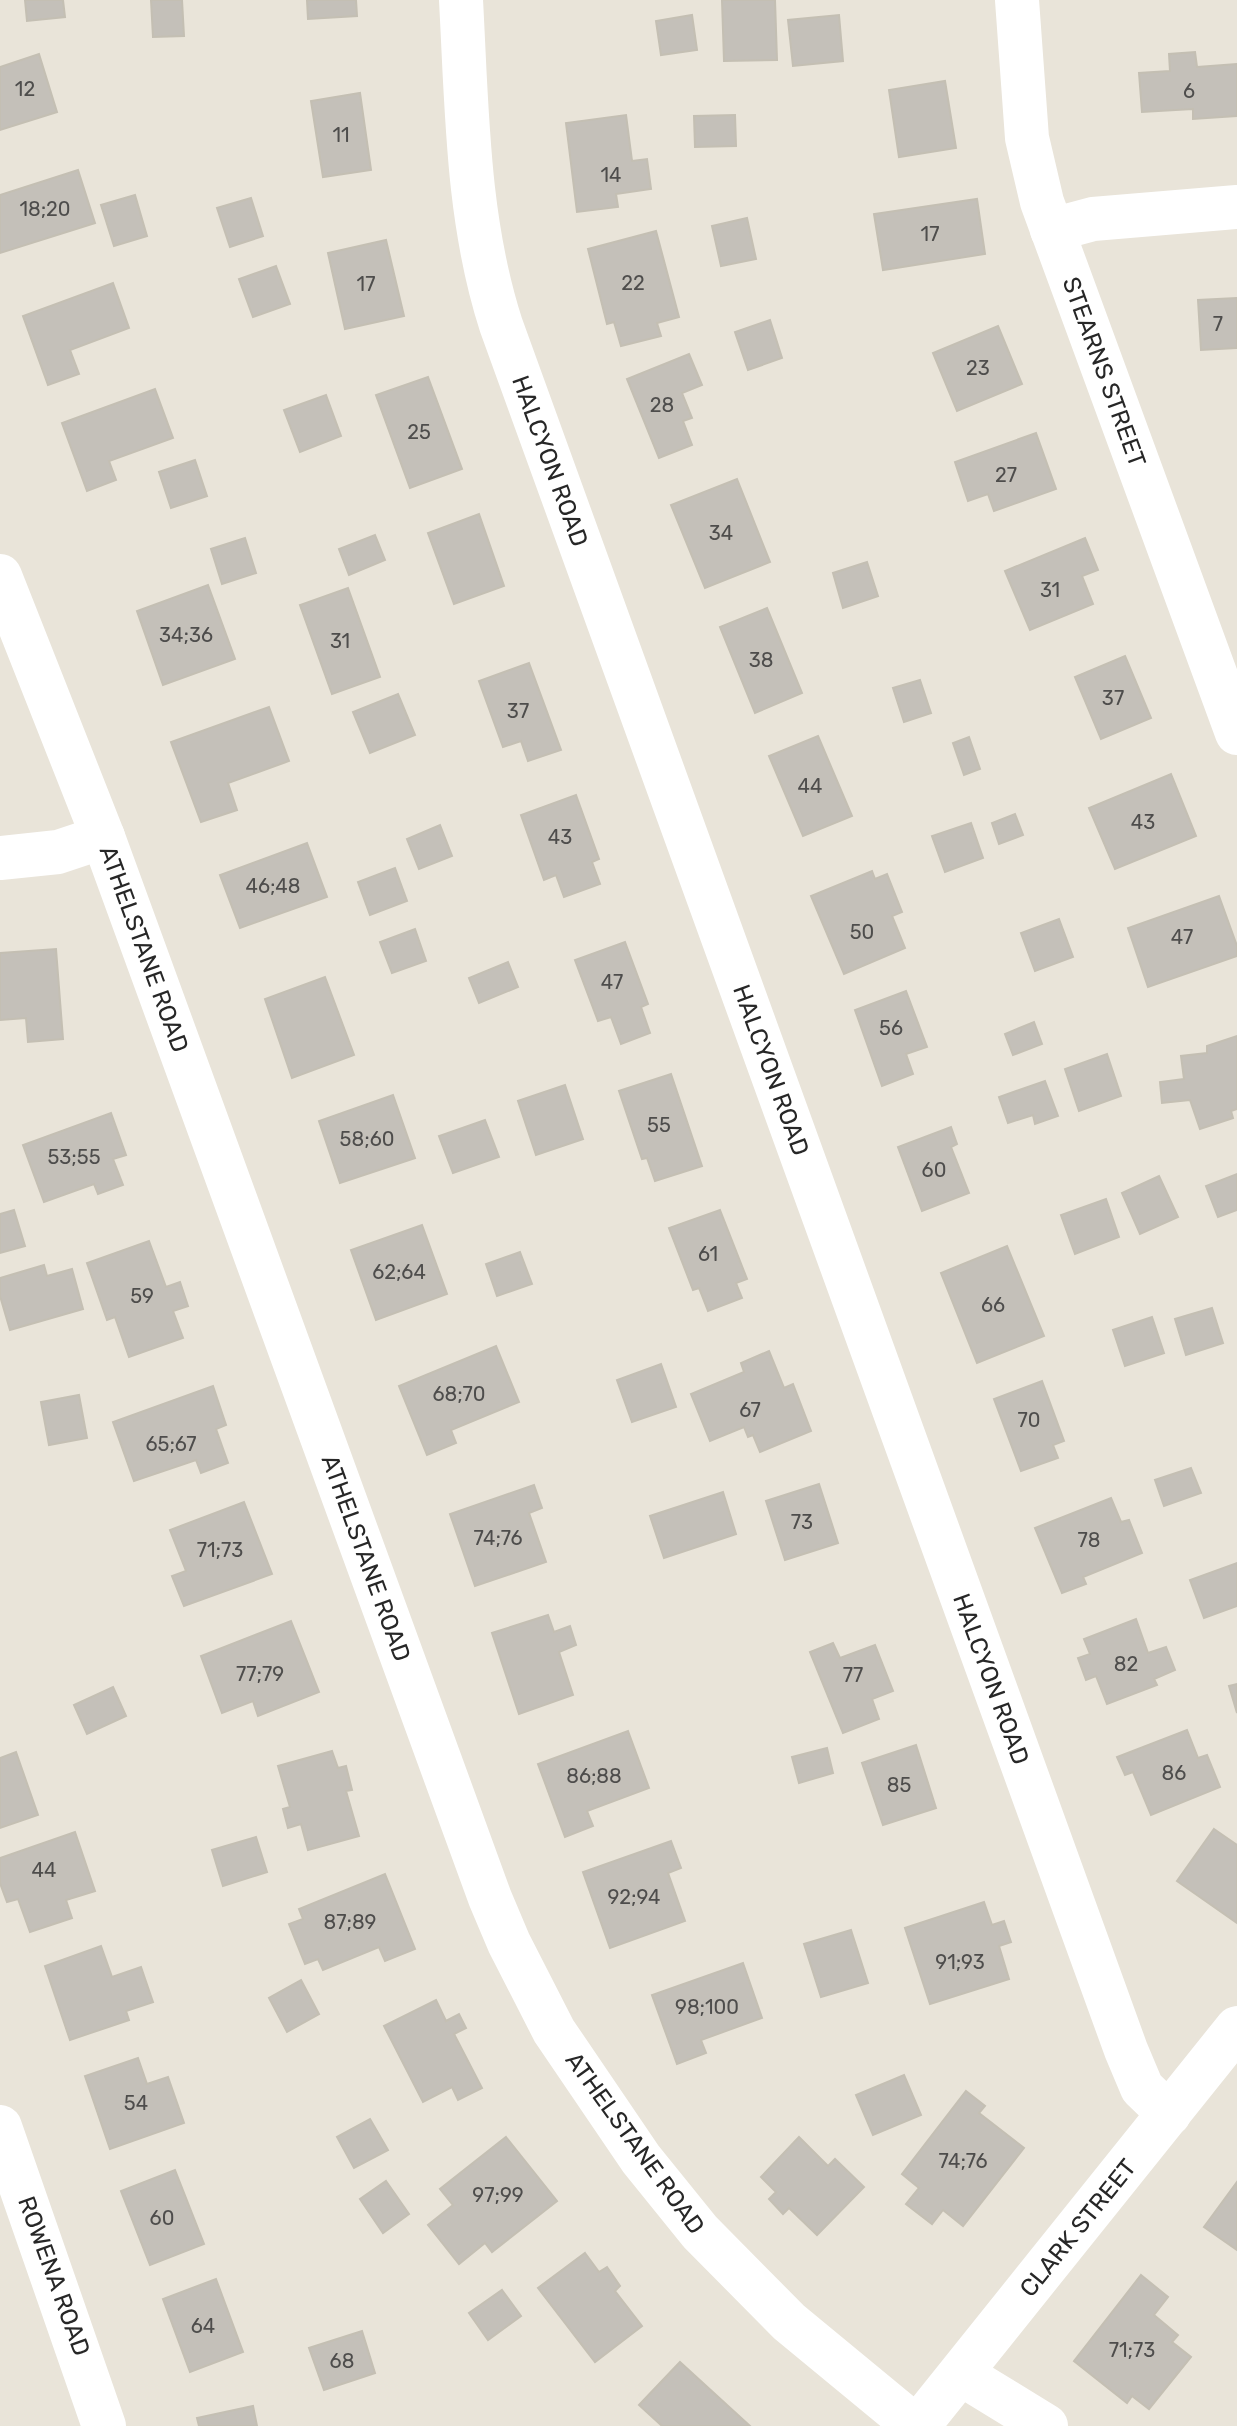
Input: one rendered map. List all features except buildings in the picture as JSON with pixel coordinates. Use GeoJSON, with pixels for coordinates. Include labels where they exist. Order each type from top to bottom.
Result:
{"type":"FeatureCollection","features":[{"type":"Feature","properties":{"kind":"street","name":"HALCYON ROAD"},"geometry":{"type":"LineString","coordinates":[[461,0],[474,206],[484,265],[501,325],[1126,2050],[1142,2088],[1169,2114]]}},
{"type":"Feature","properties":{"kind":"street","name":"STEARNS STREET"},"geometry":{"type":"LineString","coordinates":[[1017,0],[1027,138],[1052,230],[1237,733]]}},
{"type":"Feature","properties":{"kind":"street"},"geometry":{"type":"LineString","coordinates":[[1052,230],[1093,219],[1237,207]]}},
{"type":"Feature","properties":{"kind":"street","name":"ATHELSTANE ROAD"},"geometry":{"type":"LineString","coordinates":[[0,576],[103,837],[490,1898],[531,1989],[612,2117],[729,2266],[789,2322],[916,2426]]}},
{"type":"Feature","properties":{"kind":"street"},"geometry":{"type":"LineString","coordinates":[[0,858],[58,852],[103,837]]}},
{"type":"Feature","properties":{"kind":"street","name":"CLARK STREET"},"geometry":{"type":"LineString","coordinates":[[916,2426],[1237,2028]]}},
{"type":"Feature","properties":{"kind":"street","name":"ROWENA ROAD"},"geometry":{"type":"LineString","coordinates":[[0,2127],[104,2426]]}},
{"type":"Feature","properties":{"kind":"street"},"geometry":{"type":"LineString","coordinates":[[961,2374],[1046,2426]]}}]}
